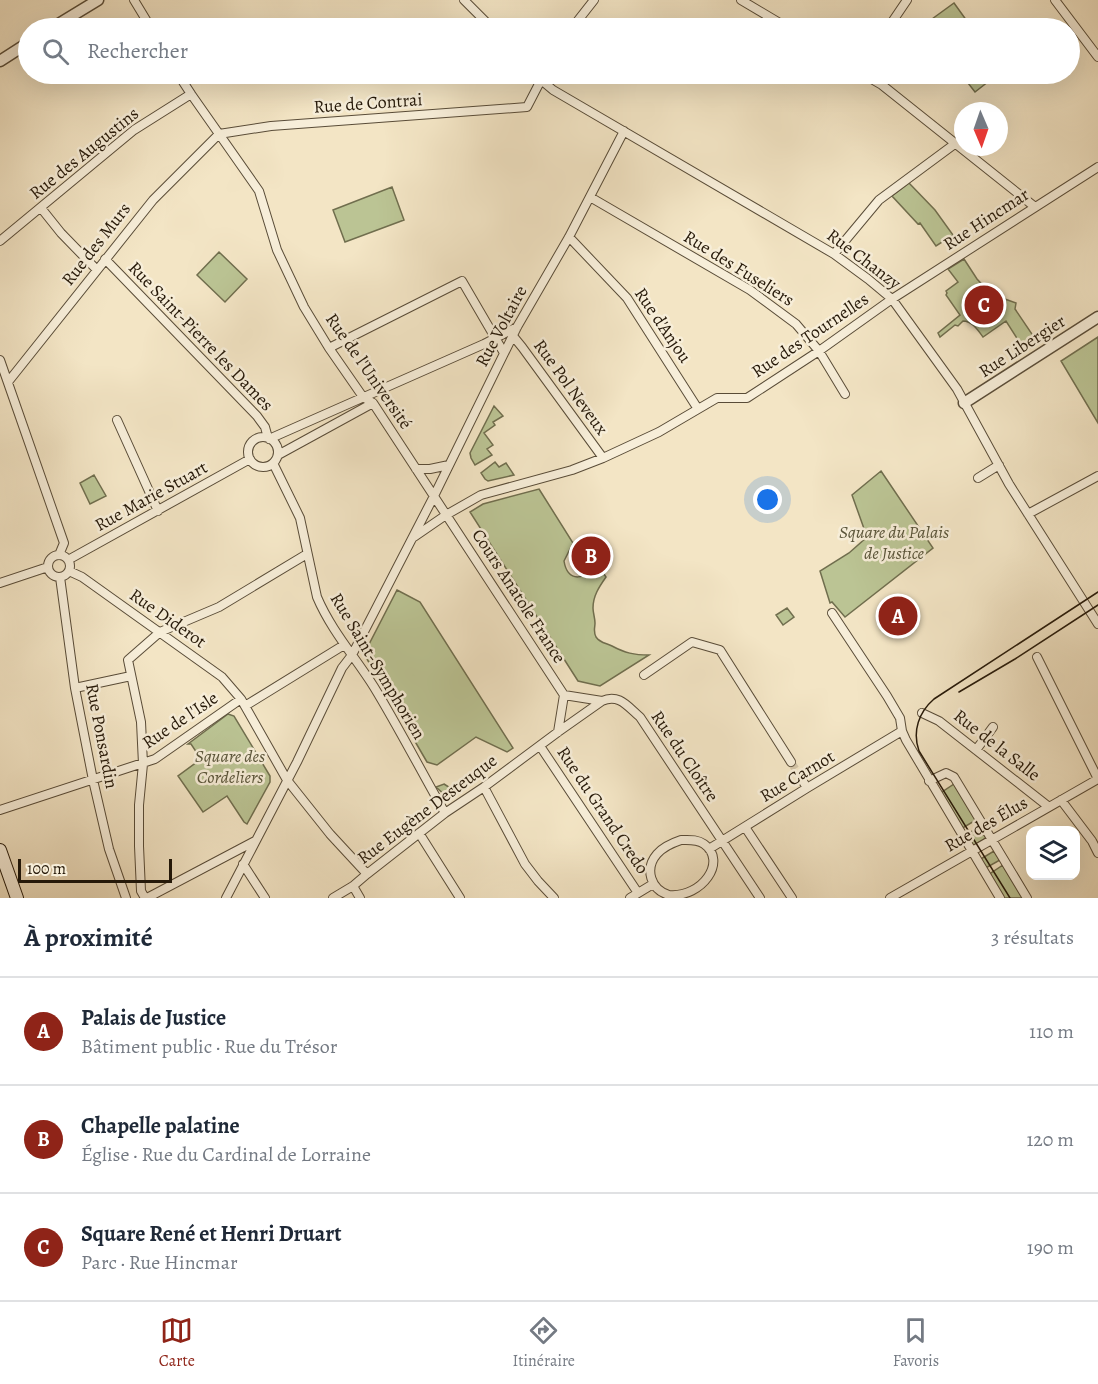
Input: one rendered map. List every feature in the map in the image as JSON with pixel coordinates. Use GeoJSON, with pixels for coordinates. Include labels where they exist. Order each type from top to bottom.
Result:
{"type":"FeatureCollection","features":[{"type":"Feature","properties":{"kind":"main road"},"geometry":{"type":"LineString","coordinates":[[0,850],[17,898]]}},
{"type":"Feature","properties":{"kind":"street"},"geometry":{"type":"LineString","coordinates":[[68,18],[98,0]]}},
{"type":"Feature","properties":{"kind":"street"},"geometry":{"type":"LineString","coordinates":[[134,0],[145,18]]}},
{"type":"Feature","properties":{"kind":"street"},"geometry":{"type":"LineString","coordinates":[[464,0],[482,18]]}},
{"type":"Feature","properties":{"kind":"street"},"geometry":{"type":"LineString","coordinates":[[580,18],[594,0]]}},
{"type":"Feature","properties":{"kind":"street"},"geometry":{"type":"LineString","coordinates":[[741,0],[771,18]]}},
{"type":"Feature","properties":{"kind":"street"},"geometry":{"type":"LineString","coordinates":[[895,18],[907,0]]}},
{"type":"Feature","properties":{"kind":"street"},"geometry":{"type":"LineString","coordinates":[[1055,0],[1069,18]]}},
{"type":"Feature","properties":{"kind":"street"},"geometry":{"type":"LineString","coordinates":[[1080,33],[1098,57]]}},
{"type":"Feature","properties":{"kind":"street"},"geometry":{"type":"LineString","coordinates":[[0,61],[18,49]]}},
{"type":"Feature","properties":{"kind":"street","name":"Rue de l'Université"},"geometry":{"type":"LineString","coordinates":[[184,84],[259,191],[277,250],[304,307],[329,348],[363,397],[373,403],[434,496]]}},
{"type":"Feature","properties":{"kind":"street","name":"Rue de Contrai"},"geometry":{"type":"LineString","coordinates":[[219,134],[271,126],[527,107],[535,84]]}},
{"type":"Feature","properties":{"kind":"street","name":"Rue Chanzy"},"geometry":{"type":"LineString","coordinates":[[547,84],[553,90],[834,254],[892,299],[957,389],[1028,514],[1098,624]]}},
{"type":"Feature","properties":{"kind":"street"},"geometry":{"type":"LineString","coordinates":[[882,84],[954,141]]}},
{"type":"Feature","properties":{"kind":"street","name":"Rue des Augustins"},"geometry":{"type":"LineString","coordinates":[[0,241],[134,130],[190,94]]}},
{"type":"Feature","properties":{"kind":"street","name":"Rue Voltaire"},"geometry":{"type":"LineString","coordinates":[[226,898],[342,668],[352,655],[434,496],[517,327],[569,237],[624,131]]}},
{"type":"Feature","properties":{"kind":"street","name":"Rue des Murs"},"geometry":{"type":"LineString","coordinates":[[8,382],[153,200],[219,134]]}},
{"type":"Feature","properties":{"kind":"street"},"geometry":{"type":"LineString","coordinates":[[834,254],[879,200],[954,144]]}},
{"type":"Feature","properties":{"kind":"street"},"geometry":{"type":"LineString","coordinates":[[972,156],[1035,207]]}},
{"type":"Feature","properties":{"kind":"street","name":"Rue Hincmar"},"geometry":{"type":"LineString","coordinates":[[892,299],[1098,167]]}},
{"type":"Feature","properties":{"kind":"street","name":"Rue des Fuseliers"},"geometry":{"type":"LineString","coordinates":[[590,197],[750,290],[796,324],[819,351],[845,394]]}},
{"type":"Feature","properties":{"kind":"street"},"geometry":{"type":"LineString","coordinates":[[41,208],[61,233],[98,270]]}},
{"type":"Feature","properties":{"kind":"street","name":"Rue d'Anjou"},"geometry":{"type":"LineString","coordinates":[[569,237],[627,298],[698,409]]}},
{"type":"Feature","properties":{"kind":"street","name":"Rue Saint-Pierre les Dames"},"geometry":{"type":"LineString","coordinates":[[105,260],[257,416],[269,438]]}},
{"type":"Feature","properties":{"kind":"street"},"geometry":{"type":"LineString","coordinates":[[329,348],[462,281],[504,353]]}},
{"type":"Feature","properties":{"kind":"street","name":"Rue des Tournelles"},"geometry":{"type":"LineString","coordinates":[[747,398],[892,299]]}},
{"type":"Feature","properties":{"kind":"street","name":"Rue Libergier"},"geometry":{"type":"LineString","coordinates":[[964,403],[1098,317]]}},
{"type":"Feature","properties":{"kind":"street"},"geometry":{"type":"LineString","coordinates":[[373,403],[275,459],[269,465],[256,465],[250,459],[250,445],[258,438],[269,438],[517,327]]}},
{"type":"Feature","properties":{"kind":"street","name":"Rue Pol Neveux"},"geometry":{"type":"LineString","coordinates":[[513,336],[603,458]]}},
{"type":"Feature","properties":{"kind":"street"},"geometry":{"type":"LineString","coordinates":[[0,360],[64,543],[59,555]]}},
{"type":"Feature","properties":{"kind":"street","name":"Rue Voltaire"},"geometry":{"type":"LineString","coordinates":[[411,539],[481,495],[572,470],[603,458],[659,432],[717,398],[747,398]]}},
{"type":"Feature","properties":{"kind":"street"},"geometry":{"type":"LineString","coordinates":[[117,420],[158,511]]}},
{"type":"Feature","properties":{"kind":"street"},"geometry":{"type":"LineString","coordinates":[[269,438],[276,445],[275,459]]}},
{"type":"Feature","properties":{"kind":"street","name":"Rue Marie Stuart"},"geometry":{"type":"LineString","coordinates":[[68,560],[250,459]]}},
{"type":"Feature","properties":{"kind":"street","name":"Rue Saint-Symphorien"},"geometry":{"type":"LineString","coordinates":[[275,459],[300,518],[321,607],[375,689],[445,813]]}},
{"type":"Feature","properties":{"kind":"street"},"geometry":{"type":"LineString","coordinates":[[416,470],[449,465]]}},
{"type":"Feature","properties":{"kind":"street"},"geometry":{"type":"LineString","coordinates":[[978,478],[999,465]]}},
{"type":"Feature","properties":{"kind":"street"},"geometry":{"type":"LineString","coordinates":[[1028,514],[1098,476]]}},
{"type":"Feature","properties":{"kind":"street","name":"Cours Anatole France"},"geometry":{"type":"LineString","coordinates":[[434,496],[564,695]]}},
{"type":"Feature","properties":{"kind":"street"},"geometry":{"type":"LineString","coordinates":[[256,840],[146,898],[141,891],[139,805],[143,764],[141,722],[128,660],[160,632],[219,607],[307,554]]}},
{"type":"Feature","properties":{"kind":"street"},"geometry":{"type":"LineString","coordinates":[[59,555],[68,560],[69,571],[60,577],[53,576],[48,567],[51,558],[59,555]]}},
{"type":"Feature","properties":{"kind":"street"},"geometry":{"type":"LineString","coordinates":[[0,583],[48,567]]}},
{"type":"Feature","properties":{"kind":"street","name":"Rue Diderot"},"geometry":{"type":"LineString","coordinates":[[69,571],[81,577],[222,677],[243,703],[287,780],[330,834],[367,874]]}},
{"type":"Feature","properties":{"kind":"street","name":"Rue Ponsardin"},"geometry":{"type":"LineString","coordinates":[[60,577],[75,688],[93,780],[109,849],[126,898]]}},
{"type":"Feature","properties":{"kind":"street"},"geometry":{"type":"LineString","coordinates":[[832,613],[887,696],[898,715],[902,731],[929,781],[1000,898]]}},
{"type":"Feature","properties":{"kind":"street"},"geometry":{"type":"LineString","coordinates":[[644,675],[692,642],[720,650],[789,759]]}},
{"type":"Feature","properties":{"kind":"street","name":"Rue de l'Isle"},"geometry":{"type":"LineString","coordinates":[[0,810],[154,759],[243,703],[344,645]]}},
{"type":"Feature","properties":{"kind":"street"},"geometry":{"type":"LineString","coordinates":[[1036,657],[1098,779]]}},
{"type":"Feature","properties":{"kind":"street"},"geometry":{"type":"LineString","coordinates":[[75,688],[131,676]]}},
{"type":"Feature","properties":{"kind":"street"},"geometry":{"type":"LineString","coordinates":[[558,732],[564,695],[602,701]]}},
{"type":"Feature","properties":{"kind":"street","name":"Rue du Cloître"},"geometry":{"type":"LineString","coordinates":[[602,701],[614,698],[624,702],[640,717],[760,898]]}},
{"type":"Feature","properties":{"kind":"street","name":"Rue Eugène Desteuque"},"geometry":{"type":"LineString","coordinates":[[333,898],[353,886],[445,813],[602,701]]}},
{"type":"Feature","properties":{"kind":"street","name":"Rue de la Salle"},"geometry":{"type":"LineString","coordinates":[[922,713],[934,717],[1049,807]]}},
{"type":"Feature","properties":{"kind":"street"},"geometry":{"type":"LineString","coordinates":[[976,750],[993,727]]}},
{"type":"Feature","properties":{"kind":"street","name":"Rue Carnot"},"geometry":{"type":"LineString","coordinates":[[709,849],[902,731]]}},
{"type":"Feature","properties":{"kind":"street","name":"Rue du Grand Credo"},"geometry":{"type":"LineString","coordinates":[[540,746],[638,893]]}},
{"type":"Feature","properties":{"kind":"street"},"geometry":{"type":"LineString","coordinates":[[929,781],[946,773],[954,777],[1027,898]]}},
{"type":"Feature","properties":{"kind":"street"},"geometry":{"type":"LineString","coordinates":[[801,778],[807,788]]}},
{"type":"Feature","properties":{"kind":"street","name":"Rue des Élus"},"geometry":{"type":"LineString","coordinates":[[890,898],[1098,779]]}},
{"type":"Feature","properties":{"kind":"street"},"geometry":{"type":"LineString","coordinates":[[484,787],[525,864],[554,898]]}},
{"type":"Feature","properties":{"kind":"street"},"geometry":{"type":"LineString","coordinates":[[1060,800],[1092,841],[1098,853]]}},
{"type":"Feature","properties":{"kind":"street"},"geometry":{"type":"LineString","coordinates":[[745,827],[792,898]]}},
{"type":"Feature","properties":{"kind":"street"},"geometry":{"type":"LineString","coordinates":[[419,833],[457,897]]}},
{"type":"Feature","properties":{"kind":"street"},"geometry":{"type":"LineString","coordinates":[[681,840],[692,840],[702,843],[709,849],[713,866],[699,895],[677,896],[659,891],[653,884],[650,873],[652,863],[657,854],[669,845],[681,840]]}},
{"type":"Feature","properties":{"kind":"street"},"geometry":{"type":"LineString","coordinates":[[243,864],[265,898]]}},
{"type":"Feature","properties":{"kind":"street"},"geometry":{"type":"LineString","coordinates":[[630,898],[653,884]]}},
{"type":"Feature","properties":{"kind":"street"},"geometry":{"type":"LineString","coordinates":[[353,886],[360,898]]}},
{"type":"Feature","properties":{"kind":"green space"},"geometry":{"type":"Polygon","coordinates":[[[954,3],[965,18],[933,18],[954,3]]]}},
{"type":"Feature","properties":{"kind":"green space"},"geometry":{"type":"Polygon","coordinates":[[[969,84],[985,84],[975,92],[969,84]]]}},
{"type":"Feature","properties":{"kind":"green space"},"geometry":{"type":"Polygon","coordinates":[[[909,183],[935,210],[953,235],[936,246],[920,223],[918,224],[892,196],[909,183]]]}},
{"type":"Feature","properties":{"kind":"green space"},"geometry":{"type":"Polygon","coordinates":[[[392,187],[404,220],[345,242],[333,210],[392,187]]]}},
{"type":"Feature","properties":{"kind":"green space"},"geometry":{"type":"Polygon","coordinates":[[[219,252],[247,279],[225,302],[197,275],[219,252]]]}},
{"type":"Feature","properties":{"kind":"green space"},"geometry":{"type":"Polygon","coordinates":[[[964,259],[977,279],[991,294],[1016,303],[1015,309],[1038,343],[1025,351],[1006,321],[983,337],[972,324],[963,321],[940,337],[938,333],[960,315],[946,295],[946,291],[958,282],[948,269],[964,259]]]}},
{"type":"Feature","properties":{"kind":"green space"},"geometry":{"type":"Polygon","coordinates":[[[1098,337],[1098,423],[1061,361],[1098,337]]]}},
{"type":"Feature","properties":{"kind":"green space"},"geometry":{"type":"Polygon","coordinates":[[[494,406],[503,416],[493,422],[495,425],[484,433],[493,445],[487,449],[492,455],[475,465],[470,453],[494,406]]]}},
{"type":"Feature","properties":{"kind":"green space"},"geometry":{"type":"Polygon","coordinates":[[[495,462],[499,467],[506,463],[514,475],[488,481],[485,479],[481,473],[495,462]]]}},
{"type":"Feature","properties":{"kind":"green space","name":"Square du Palais de Justice"},"geometry":{"type":"Polygon","coordinates":[[[881,471],[933,548],[845,617],[832,602],[830,603],[820,571],[849,553],[867,537],[852,495],[881,471]]]}},
{"type":"Feature","properties":{"kind":"green space"},"geometry":{"type":"Polygon","coordinates":[[[94,475],[106,496],[90,504],[80,483],[94,475]]]}},
{"type":"Feature","properties":{"kind":"green space"},"geometry":{"type":"Polygon","coordinates":[[[539,489],[573,543],[564,561],[569,573],[578,577],[600,568],[606,577],[593,604],[596,637],[601,642],[625,652],[649,655],[600,686],[578,681],[470,512],[483,504],[539,489]]]}},
{"type":"Feature","properties":{"kind":"green space"},"geometry":{"type":"Polygon","coordinates":[[[397,590],[420,602],[513,748],[507,752],[476,737],[437,765],[427,762],[364,654],[397,590]]]}},
{"type":"Feature","properties":{"kind":"green space"},"geometry":{"type":"Polygon","coordinates":[[[787,608],[794,617],[783,625],[776,615],[787,608]]]}},
{"type":"Feature","properties":{"kind":"green space","name":"Square des Cordeliers"},"geometry":{"type":"Polygon","coordinates":[[[228,714],[234,716],[270,776],[270,782],[247,824],[227,796],[203,812],[178,776],[201,759],[191,744],[188,744],[228,714]]]}},
{"type":"Feature","properties":{"kind":"green space"},"geometry":{"type":"Polygon","coordinates":[[[444,784],[458,793],[451,797],[446,796],[436,787],[444,784]]]}},
{"type":"Feature","properties":{"kind":"green space"},"geometry":{"type":"Polygon","coordinates":[[[954,784],[976,820],[961,829],[939,794],[954,784]]]}},
{"type":"Feature","properties":{"kind":"green space"},"geometry":{"type":"Polygon","coordinates":[[[979,827],[986,838],[971,847],[964,836],[979,827]]]}},
{"type":"Feature","properties":{"kind":"green space"},"geometry":{"type":"Polygon","coordinates":[[[994,851],[1000,860],[984,869],[979,860],[994,851]]]}},
{"type":"Feature","properties":{"kind":"green space"},"geometry":{"type":"Polygon","coordinates":[[[1003,865],[1023,898],[1002,898],[988,875],[1003,865]]]}},
{"type":"Feature","properties":{"kind":"tunnel"},"geometry":{"type":"LineString","coordinates":[[791,762],[801,778]]}},
{"type":"Feature","properties":{"kind":"tram line"},"geometry":{"type":"LineString","coordinates":[[1010,898],[919,751],[916,736],[918,722],[924,710],[934,699],[1098,592]]}},
{"type":"Feature","properties":{"kind":"tram line"},"geometry":{"type":"LineString","coordinates":[[959,692],[1098,605]]}},
{"type":"Feature","properties":{"kind":"place","name":"Square René et Henri Druart"},"geometry":{"type":"Point","coordinates":[984,305]}},
{"type":"Feature","properties":{"kind":"place","name":"Chapelle palatine"},"geometry":{"type":"Point","coordinates":[591,556]}},
{"type":"Feature","properties":{"kind":"place","name":"Palais de Justice"},"geometry":{"type":"Point","coordinates":[898,616]}}]}
